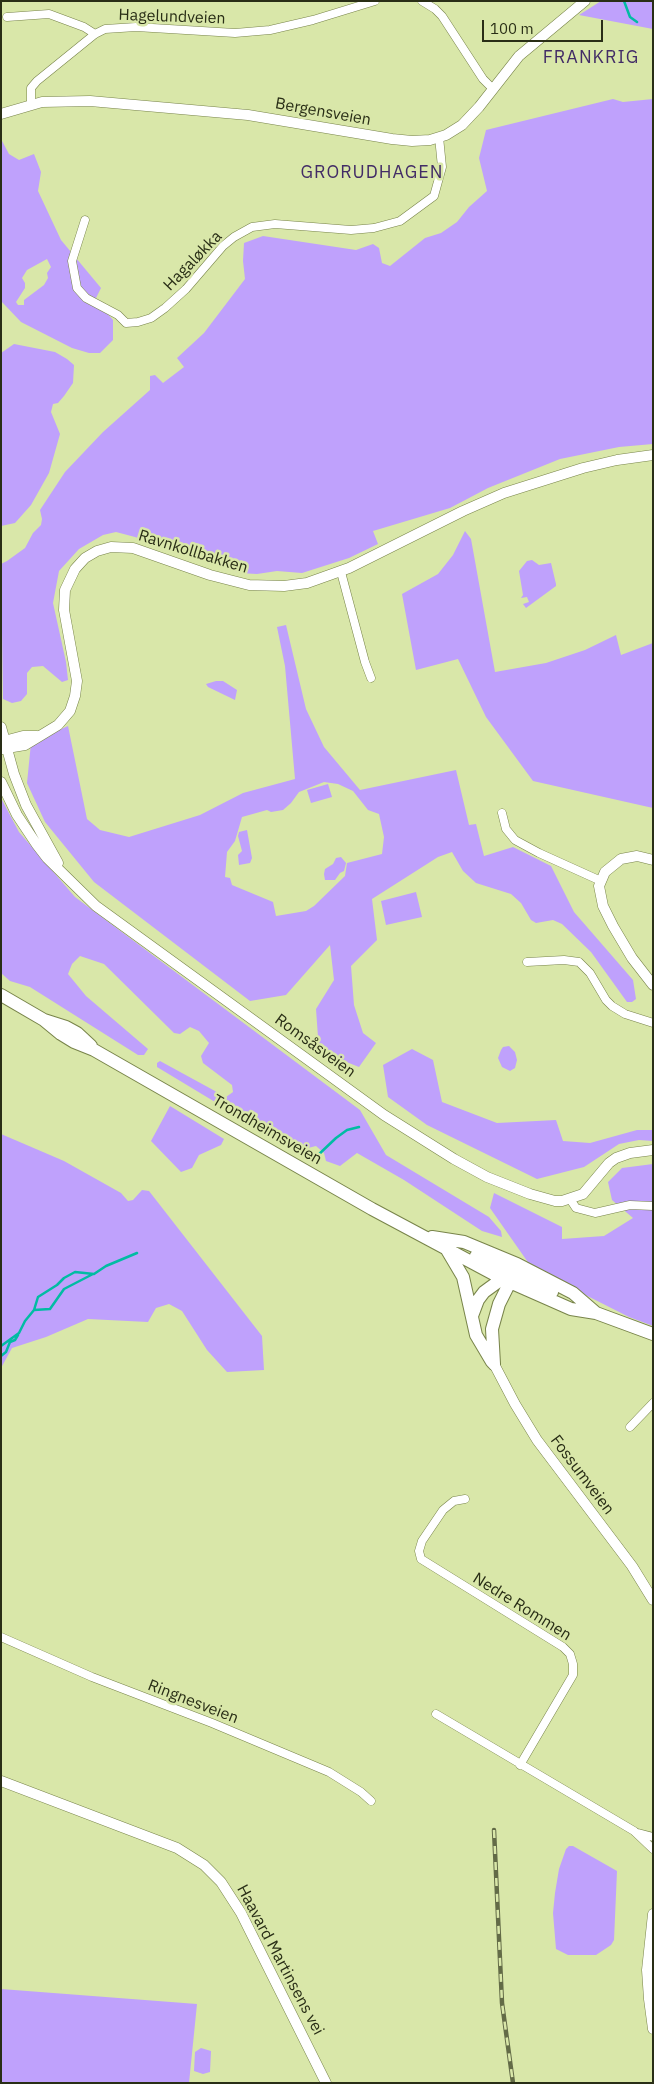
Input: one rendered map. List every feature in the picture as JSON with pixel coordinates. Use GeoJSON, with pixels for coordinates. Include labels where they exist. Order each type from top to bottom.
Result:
{"type":"FeatureCollection","features":[{"type":"Feature","properties":{"kind":"highway","name":"Trondheimsveien"},"geometry":{"type":"LineString","coordinates":[[1,995],[44,1020],[68,1039],[94,1050],[355,1200],[424,1237],[571,1309],[596,1313],[653,1334]]}},
{"type":"Feature","properties":{"kind":"highway","name":"Trondheimsveien"},"geometry":{"type":"LineString","coordinates":[[424,1237],[464,1242],[517,1264],[573,1293],[596,1313]]}},
{"type":"Feature","properties":{"kind":"highway"},"geometry":{"type":"LineString","coordinates":[[444,1246],[463,1277],[479,1341],[494,1364]]}},
{"type":"Feature","properties":{"kind":"highway"},"geometry":{"type":"LineString","coordinates":[[472,1316],[478,1300],[484,1292],[508,1278]]}},
{"type":"Feature","properties":{"kind":"highway"},"geometry":{"type":"LineString","coordinates":[[494,1364],[492,1329],[508,1278]]}},
{"type":"Feature","properties":{"kind":"street","name":"Hagelundveien"},"geometry":{"type":"LineString","coordinates":[[31,104],[31,88],[95,34],[105,29],[136,27],[235,33],[270,30],[313,20],[375,1]]}},
{"type":"Feature","properties":{"kind":"street"},"geometry":{"type":"LineString","coordinates":[[422,1],[442,16],[483,79],[493,88]]}},
{"type":"Feature","properties":{"kind":"street","name":"Bergensveien"},"geometry":{"type":"LineString","coordinates":[[1,114],[31,104],[53,101],[90,101],[211,111],[285,120],[402,141],[421,141],[439,137],[462,125],[480,107],[519,56],[585,1]]}},
{"type":"Feature","properties":{"kind":"street"},"geometry":{"type":"LineString","coordinates":[[7,17],[48,14],[84,27],[95,34]]}},
{"type":"Feature","properties":{"kind":"street","name":"Hagaløkka"},"geometry":{"type":"LineString","coordinates":[[85,220],[72,261],[77,288],[86,298],[118,315],[126,323],[138,322],[151,318],[165,308],[186,289],[223,246],[252,227],[275,224],[351,230],[374,228],[400,220],[419,209],[434,196],[442,167],[439,137]]}},
{"type":"Feature","properties":{"kind":"street","name":"Ravnkollbakken"},"geometry":{"type":"LineString","coordinates":[[3,745],[25,745],[58,725],[73,704],[77,681],[64,610],[65,590],[75,569],[91,554],[111,547],[133,548],[210,575],[259,586],[284,586],[307,583],[341,572],[463,511],[504,493],[583,468],[617,460],[653,456]]}},
{"type":"Feature","properties":{"kind":"street"},"geometry":{"type":"LineString","coordinates":[[341,572],[371,678]]}},
{"type":"Feature","properties":{"kind":"street","name":"Romsåsveien"},"geometry":{"type":"LineString","coordinates":[[1,727],[3,745],[26,805],[66,874]]}},
{"type":"Feature","properties":{"kind":"street","name":"Romsåsveien"},"geometry":{"type":"LineString","coordinates":[[1,782],[14,808],[47,858],[66,874],[96,906],[111,918],[418,1138],[454,1160],[500,1182],[545,1199],[555,1201],[570,1199]]}},
{"type":"Feature","properties":{"kind":"street"},"geometry":{"type":"LineString","coordinates":[[502,813],[506,829],[515,840],[601,881]]}},
{"type":"Feature","properties":{"kind":"street"},"geometry":{"type":"LineString","coordinates":[[653,860],[637,856],[621,860],[608,868],[601,881],[600,898],[606,914],[632,958],[653,985]]}},
{"type":"Feature","properties":{"kind":"street"},"geometry":{"type":"LineString","coordinates":[[527,962],[564,960],[580,962],[590,973],[606,1000],[612,1006],[625,1014],[653,1023]]}},
{"type":"Feature","properties":{"kind":"street"},"geometry":{"type":"LineString","coordinates":[[653,1150],[630,1153],[616,1158],[602,1170],[583,1194],[570,1199],[576,1208],[595,1213],[630,1205],[653,1206]]}},
{"type":"Feature","properties":{"kind":"street","name":"Fossumveien"},"geometry":{"type":"LineString","coordinates":[[494,1364],[537,1440],[632,1566],[653,1600]]}},
{"type":"Feature","properties":{"kind":"street"},"geometry":{"type":"LineString","coordinates":[[630,1427],[653,1403]]}},
{"type":"Feature","properties":{"kind":"street","name":"Nedre Rommen"},"geometry":{"type":"LineString","coordinates":[[465,1499],[454,1501],[443,1510],[422,1542],[420,1548],[421,1559],[563,1647],[570,1654],[573,1664],[573,1675],[520,1765]]}},
{"type":"Feature","properties":{"kind":"street","name":"Ringnesveien"},"geometry":{"type":"LineString","coordinates":[[1,1637],[92,1677],[212,1723],[329,1772],[361,1792],[371,1801]]}},
{"type":"Feature","properties":{"kind":"street"},"geometry":{"type":"LineString","coordinates":[[436,1714],[634,1831],[653,1837]]}},
{"type":"Feature","properties":{"kind":"street","name":"Haavard Martinsens vei"},"geometry":{"type":"LineString","coordinates":[[1,1781],[177,1848],[204,1865],[224,1887],[241,1913],[326,2083]]}},
{"type":"Feature","properties":{"kind":"street"},"geometry":{"type":"LineString","coordinates":[[634,1831],[653,1849]]}},
{"type":"Feature","properties":{"kind":"street"},"geometry":{"type":"LineString","coordinates":[[653,1914],[647,1970],[653,2029]]}},
{"type":"Feature","properties":{"kind":"shaded area"},"geometry":{"type":"Polygon","coordinates":[[[601,1],[653,1],[653,29],[579,15],[601,1]]]}},
{"type":"Feature","properties":{"kind":"shaded area"},"geometry":{"type":"Polygon","coordinates":[[[613,99],[623,102],[653,99],[653,444],[619,447],[560,459],[488,488],[450,508],[373,531],[378,544],[349,558],[302,573],[277,571],[257,574],[239,573],[135,537],[116,532],[103,535],[79,549],[59,571],[53,603],[68,680],[62,682],[43,666],[32,667],[27,673],[27,694],[21,701],[12,703],[3,699],[1,564],[25,548],[33,533],[41,525],[40,510],[65,472],[103,432],[150,390],[150,376],[155,375],[163,383],[184,367],[177,358],[204,333],[245,279],[244,243],[263,236],[356,250],[373,244],[379,248],[382,263],[390,266],[425,238],[441,233],[457,222],[469,207],[487,191],[479,158],[486,130],[613,99]]]}},
{"type":"Feature","properties":{"kind":"shaded area"},"geometry":{"type":"Polygon","coordinates":[[[1,139],[9,154],[19,160],[34,154],[41,172],[38,191],[61,240],[101,288],[93,304],[105,311],[113,320],[113,340],[100,353],[89,353],[72,348],[21,322],[1,301],[1,139]],[[47,259],[27,270],[22,278],[25,288],[16,302],[18,305],[24,305],[24,300],[44,285],[48,278],[47,273],[51,267],[47,259]]]}},
{"type":"Feature","properties":{"kind":"shaded area"},"geometry":{"type":"Polygon","coordinates":[[[14,344],[55,352],[67,359],[74,365],[73,383],[58,403],[53,404],[51,412],[60,434],[49,473],[31,505],[15,523],[1,526],[1,353],[14,344]]]}},
{"type":"Feature","properties":{"kind":"shaded area"},"geometry":{"type":"Polygon","coordinates":[[[465,531],[471,539],[495,672],[546,663],[585,650],[616,635],[621,655],[653,643],[653,808],[533,781],[486,717],[458,659],[416,670],[402,594],[438,574],[453,555],[465,531]]]}},
{"type":"Feature","properties":{"kind":"shaded area"},"geometry":{"type":"Polygon","coordinates":[[[532,560],[539,565],[551,563],[556,586],[526,608],[523,604],[529,602],[527,597],[521,598],[523,595],[519,571],[527,561],[532,560]]]}},
{"type":"Feature","properties":{"kind":"shaded area"},"geometry":{"type":"Polygon","coordinates":[[[286,625],[306,709],[324,747],[360,790],[456,770],[469,825],[476,824],[484,856],[513,847],[551,866],[574,912],[633,980],[636,999],[632,1002],[627,1002],[591,952],[562,924],[553,920],[536,923],[531,920],[521,903],[511,894],[476,883],[463,871],[452,852],[438,857],[372,899],[377,940],[351,966],[354,1005],[363,1033],[376,1043],[359,1067],[319,1051],[316,1009],[334,980],[330,945],[286,995],[250,1001],[94,882],[45,822],[27,783],[31,743],[68,726],[87,819],[100,830],[129,837],[200,815],[243,793],[295,779],[285,666],[277,627],[286,625]],[[324,782],[299,792],[283,810],[271,812],[267,810],[242,817],[235,841],[227,852],[225,877],[230,878],[232,885],[273,902],[276,916],[306,911],[314,906],[345,876],[347,863],[382,854],[384,837],[379,814],[368,810],[353,791],[338,784],[324,782]]]}},
{"type":"Feature","properties":{"kind":"shaded area"},"geometry":{"type":"Polygon","coordinates":[[[223,681],[237,690],[235,700],[208,687],[206,684],[223,681]]]}},
{"type":"Feature","properties":{"kind":"shaded area"},"geometry":{"type":"Polygon","coordinates":[[[328,784],[332,797],[311,803],[307,790],[328,784]]]}},
{"type":"Feature","properties":{"kind":"shaded area"},"geometry":{"type":"Polygon","coordinates":[[[1,798],[19,832],[75,897],[360,1110],[386,1155],[489,1217],[501,1231],[502,1237],[482,1231],[404,1180],[357,1153],[340,1166],[326,1161],[324,1153],[316,1146],[308,1148],[225,1108],[157,1067],[157,1063],[160,1061],[226,1097],[233,1092],[232,1085],[203,1063],[201,1056],[209,1043],[199,1031],[190,1027],[180,1034],[174,1033],[104,964],[80,956],[72,964],[68,974],[86,996],[148,1049],[144,1055],[138,1055],[30,987],[10,981],[1,973],[1,798]]]}},
{"type":"Feature","properties":{"kind":"shaded area"},"geometry":{"type":"Polygon","coordinates":[[[247,830],[252,858],[250,863],[239,865],[238,855],[242,851],[238,836],[239,832],[247,830]]]}},
{"type":"Feature","properties":{"kind":"shaded area"},"geometry":{"type":"Polygon","coordinates":[[[341,857],[346,863],[344,871],[335,880],[325,880],[325,869],[333,864],[336,858],[341,857]]]}},
{"type":"Feature","properties":{"kind":"shaded area"},"geometry":{"type":"Polygon","coordinates":[[[416,892],[422,917],[386,925],[381,901],[416,892]]]}},
{"type":"Feature","properties":{"kind":"shaded area"},"geometry":{"type":"Polygon","coordinates":[[[509,1046],[515,1052],[517,1060],[515,1068],[510,1071],[502,1067],[498,1058],[503,1047],[509,1046]]]}},
{"type":"Feature","properties":{"kind":"shaded area"},"geometry":{"type":"Polygon","coordinates":[[[412,1049],[433,1060],[442,1102],[497,1123],[556,1120],[563,1141],[590,1143],[637,1130],[653,1130],[653,1141],[639,1140],[619,1144],[584,1167],[537,1179],[427,1125],[388,1097],[383,1065],[412,1049]]]}},
{"type":"Feature","properties":{"kind":"shaded area"},"geometry":{"type":"Polygon","coordinates":[[[170,1106],[224,1139],[221,1145],[199,1155],[192,1168],[181,1172],[151,1141],[170,1106]]]}},
{"type":"Feature","properties":{"kind":"shaded area"},"geometry":{"type":"Polygon","coordinates":[[[1,1134],[64,1161],[121,1193],[128,1201],[133,1200],[142,1190],[149,1191],[262,1336],[264,1370],[227,1372],[207,1350],[182,1311],[169,1304],[156,1308],[148,1322],[88,1319],[46,1337],[12,1348],[1,1368],[1,1134]]]}},
{"type":"Feature","properties":{"kind":"shaded area"},"geometry":{"type":"Polygon","coordinates":[[[653,1164],[653,1326],[629,1317],[532,1268],[490,1208],[494,1193],[562,1227],[562,1239],[604,1236],[633,1218],[612,1200],[608,1182],[622,1168],[653,1164]]]}},
{"type":"Feature","properties":{"kind":"shaded area"},"geometry":{"type":"Polygon","coordinates":[[[569,1846],[573,1846],[617,1871],[614,1940],[611,1945],[596,1955],[568,1955],[556,1949],[553,1913],[555,1893],[559,1869],[566,1849],[569,1846]]]}},
{"type":"Feature","properties":{"kind":"shaded area"},"geometry":{"type":"Polygon","coordinates":[[[1,1989],[197,2004],[189,2083],[1,2083],[1,1989]]]}},
{"type":"Feature","properties":{"kind":"shaded area"},"geometry":{"type":"Polygon","coordinates":[[[201,2048],[211,2051],[210,2072],[203,2074],[194,2071],[195,2052],[201,2048]]]}},
{"type":"Feature","properties":{"kind":"waterway"},"geometry":{"type":"LineString","coordinates":[[624,1],[630,17],[637,22]]}},
{"type":"Feature","properties":{"kind":"waterway"},"geometry":{"type":"LineString","coordinates":[[316,1157],[347,1130],[359,1127]]}},
{"type":"Feature","properties":{"kind":"waterway"},"geometry":{"type":"LineString","coordinates":[[1,1346],[19,1333],[25,1321],[34,1310],[38,1297],[57,1285],[64,1278],[75,1272],[94,1274],[106,1266],[137,1253]]}},
{"type":"Feature","properties":{"kind":"waterway"},"geometry":{"type":"LineString","coordinates":[[34,1310],[50,1309],[64,1289],[93,1274]]}},
{"type":"Feature","properties":{"kind":"waterway"},"geometry":{"type":"LineString","coordinates":[[1,1356],[6,1352],[10,1342],[15,1340],[18,1335]]}},
{"type":"Feature","properties":{"kind":"railway"},"geometry":{"type":"LineString","coordinates":[[494,1830],[502,2003],[513,2083]]}},
{"type":"Feature","properties":{"kind":"district","name":"FRANKRIG"},"geometry":{"type":"Point","coordinates":[591,58]}},
{"type":"Feature","properties":{"kind":"district","name":"GRORUDHAGEN"},"geometry":{"type":"Point","coordinates":[372,173]}}]}
